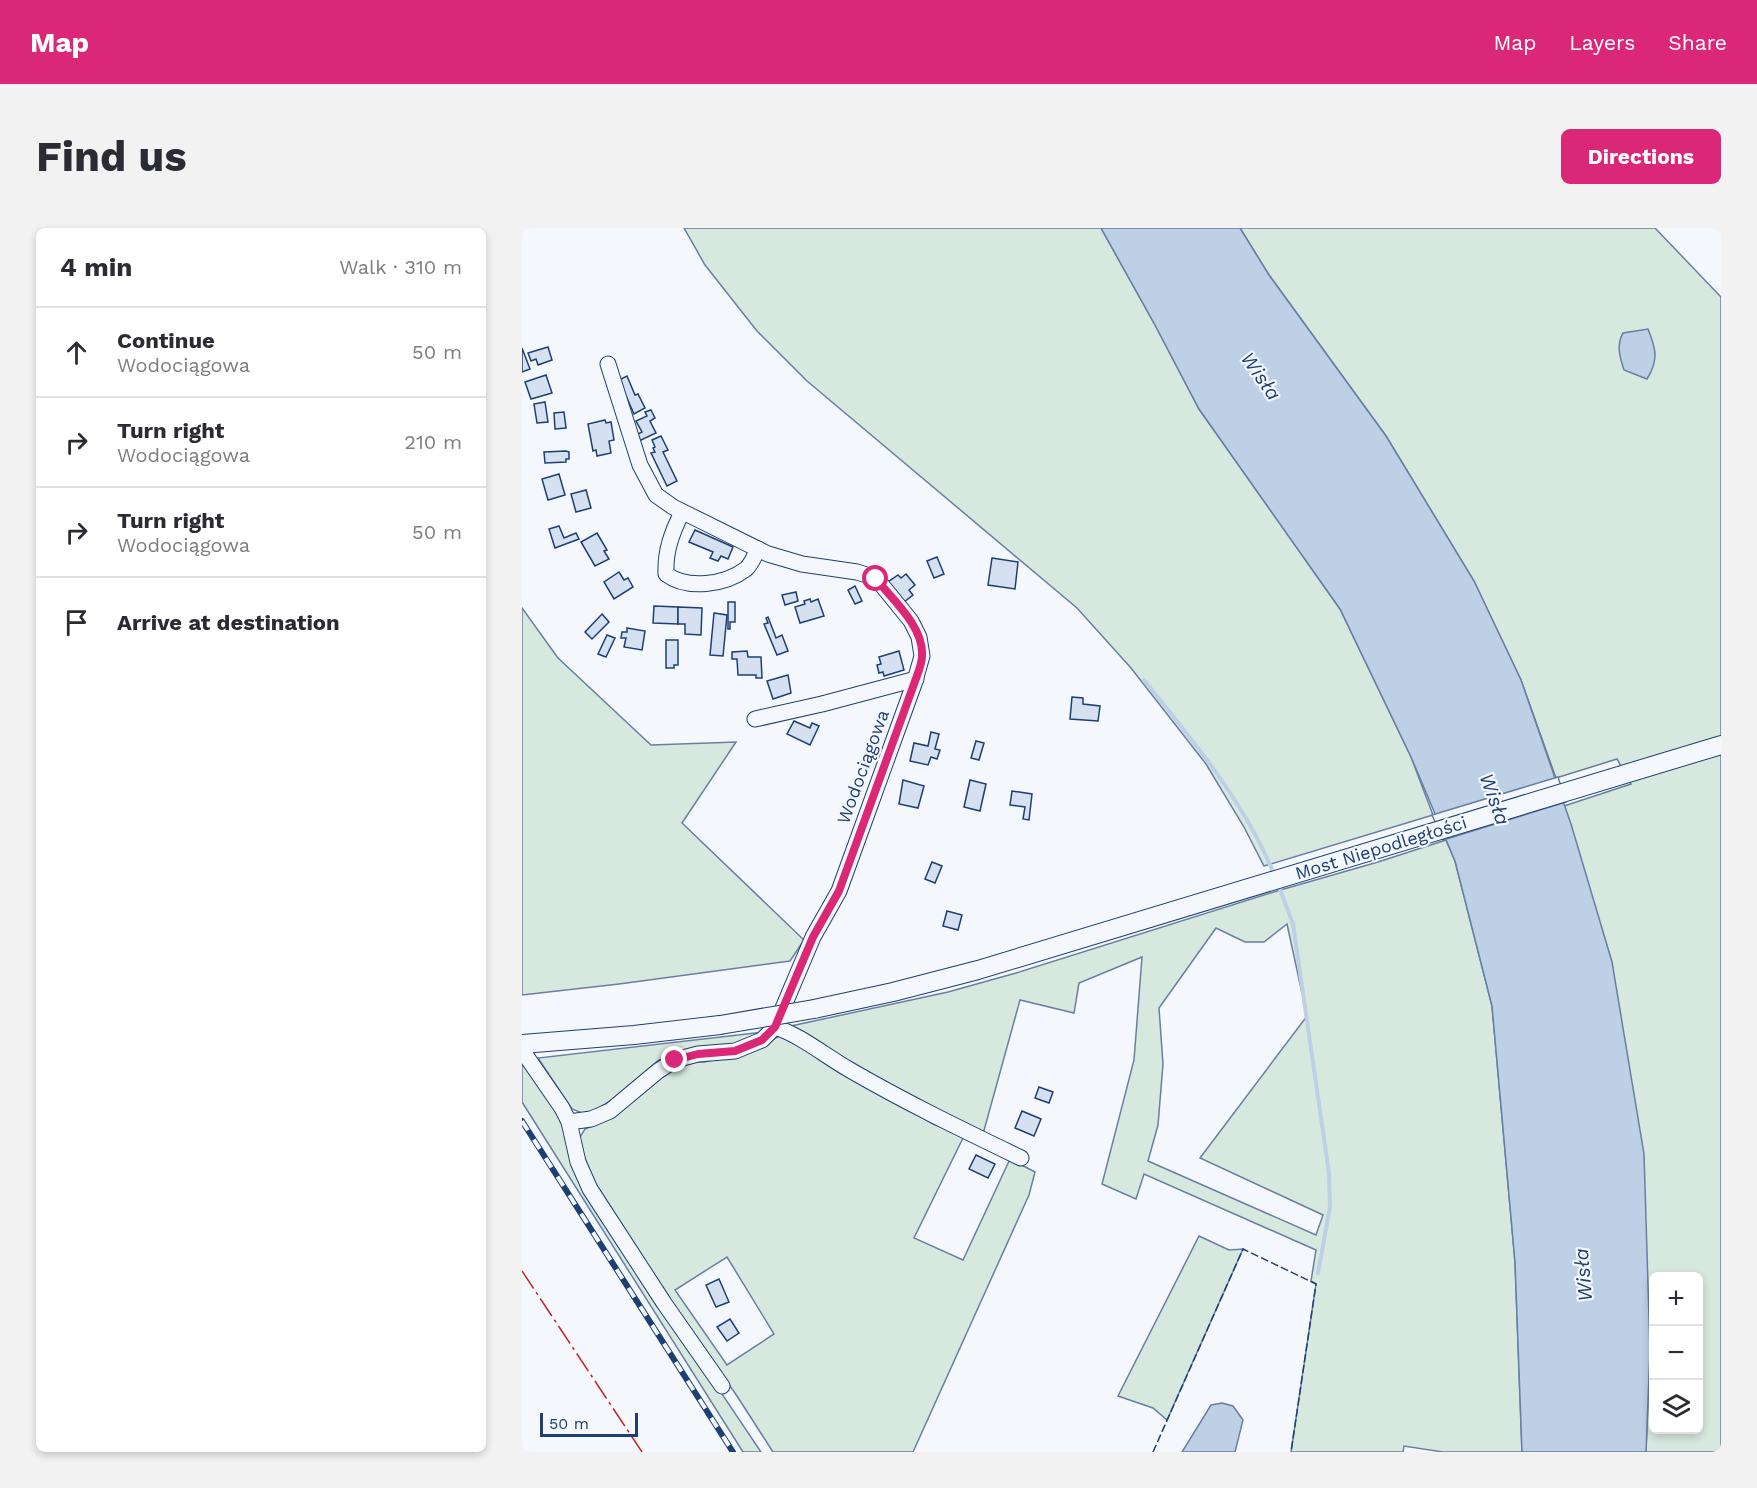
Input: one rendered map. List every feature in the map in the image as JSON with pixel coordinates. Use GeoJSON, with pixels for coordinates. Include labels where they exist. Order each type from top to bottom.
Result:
{"type":"FeatureCollection","features":[{"type":"Feature","properties":{"kind":"main road","name":"Most Niepodległości"},"geometry":{"type":"LineString","coordinates":[[522,1044],[657,1033],[720,1025],[814,1009],[892,992],[1064,944],[1721,745]]}},
{"type":"Feature","properties":{"kind":"street","name":"Wodociągowa"},"geometry":{"type":"LineString","coordinates":[[608,364],[640,465],[656,495],[682,512],[768,554],[802,564],[857,572],[876,579],[910,621],[919,637],[922,656],[916,679],[839,891],[813,937],[775,1027]]}},
{"type":"Feature","properties":{"kind":"street"},"geometry":{"type":"LineString","coordinates":[[682,512],[669,540],[665,558],[666,574],[676,582],[699,585],[725,579],[747,569],[758,549]]}},
{"type":"Feature","properties":{"kind":"street"},"geometry":{"type":"LineString","coordinates":[[755,719],[916,679]]}},
{"type":"Feature","properties":{"kind":"street"},"geometry":{"type":"LineString","coordinates":[[569,1122],[591,1119],[610,1111],[658,1071],[675,1060],[698,1054],[735,1051],[762,1040],[775,1027],[789,1032],[849,1070],[944,1122],[1021,1158]]}},
{"type":"Feature","properties":{"kind":"street"},"geometry":{"type":"LineString","coordinates":[[522,1050],[569,1122],[579,1162],[590,1189],[664,1303],[722,1386]]}},
{"type":"Feature","properties":{"kind":"shaded area"},"geometry":{"type":"Polygon","coordinates":[[[684,228],[1101,228],[1199,409],[1340,609],[1411,757],[1433,815],[1264,866],[1244,827],[1206,764],[1131,668],[1077,608],[807,381],[757,331],[705,265],[684,228]]]}},
{"type":"Feature","properties":{"kind":"shaded area"},"geometry":{"type":"Polygon","coordinates":[[[1240,228],[1655,228],[1721,297],[1721,1452],[1646,1452],[1649,1376],[1649,1434],[1703,1434],[1703,1272],[1649,1272],[1649,1340],[1612,963],[1564,806],[1631,784],[1617,759],[1556,778],[1521,680],[1474,581],[1386,436],[1269,275],[1240,228]]]}},
{"type":"Feature","properties":{"kind":"shaded area"},"geometry":{"type":"Polygon","coordinates":[[[522,608],[558,658],[651,745],[736,742],[682,823],[804,940],[790,961],[522,995],[522,608]]]}},
{"type":"Feature","properties":{"kind":"shaded area"},"geometry":{"type":"Polygon","coordinates":[[[1446,840],[1455,861],[1492,1006],[1515,1262],[1522,1452],[1443,1452],[1404,1446],[1403,1452],[1291,1452],[1316,1284],[1311,1281],[1316,1250],[1144,1174],[1136,1199],[1102,1184],[1134,1060],[1142,957],[1079,983],[1074,1013],[1020,1000],[983,1134],[849,1070],[791,1026],[948,992],[1446,840]],[[1287,924],[1264,942],[1245,942],[1216,928],[1159,1008],[1163,1064],[1158,1125],[1148,1161],[1316,1235],[1323,1215],[1200,1158],[1307,1016],[1287,924]]]}},
{"type":"Feature","properties":{"kind":"shaded area"},"geometry":{"type":"Polygon","coordinates":[[[764,1032],[738,1045],[697,1050],[659,1060],[610,1101],[587,1115],[572,1109],[538,1058],[764,1032]]]}},
{"type":"Feature","properties":{"kind":"shaded area"},"geometry":{"type":"Polygon","coordinates":[[[783,1034],[933,1124],[964,1136],[914,1238],[963,1260],[1010,1159],[1035,1172],[1029,1195],[913,1452],[773,1452],[599,1195],[578,1140],[585,1129],[604,1121],[683,1062],[704,1062],[752,1051],[783,1034]],[[727,1257],[675,1290],[727,1365],[774,1334],[727,1257]]]}},
{"type":"Feature","properties":{"kind":"shaded area"},"geometry":{"type":"Polygon","coordinates":[[[522,1058],[563,1120],[585,1190],[761,1452],[743,1452],[522,1102],[522,1058]]]}},
{"type":"Feature","properties":{"kind":"shaded area"},"geometry":{"type":"Polygon","coordinates":[[[1199,1236],[1229,1250],[1243,1249],[1167,1420],[1153,1408],[1118,1396],[1199,1236]]]}},
{"type":"Feature","properties":{"kind":"water","name":"Wisła"},"geometry":{"type":"Polygon","coordinates":[[[1101,228],[1240,228],[1269,275],[1386,436],[1474,581],[1521,680],[1571,824],[1612,962],[1644,1154],[1649,1317],[1646,1452],[1522,1452],[1515,1262],[1492,1006],[1455,861],[1411,757],[1340,609],[1199,409],[1101,228]]]}},
{"type":"Feature","properties":{"kind":"water"},"geometry":{"type":"Polygon","coordinates":[[[1648,329],[1655,360],[1647,379],[1624,370],[1619,347],[1623,333],[1648,329]]]}},
{"type":"Feature","properties":{"kind":"water"},"geometry":{"type":"Polygon","coordinates":[[[1222,1403],[1233,1406],[1243,1420],[1235,1452],[1182,1452],[1211,1405],[1222,1403]]]}},
{"type":"Feature","properties":{"kind":"pier"},"geometry":{"type":"Polygon","coordinates":[[[1558,777],[1566,802],[1443,840],[1432,815],[1558,777]]]}},
{"type":"Feature","properties":{"kind":"building"},"geometry":{"type":"Polygon","coordinates":[[[548,347],[552,360],[538,365],[536,359],[531,361],[528,353],[548,347]]]}},
{"type":"Feature","properties":{"kind":"building"},"geometry":{"type":"Polygon","coordinates":[[[522,348],[530,369],[522,372],[522,348]]]}},
{"type":"Feature","properties":{"kind":"building"},"geometry":{"type":"Polygon","coordinates":[[[546,375],[552,393],[531,399],[525,382],[546,375]]]}},
{"type":"Feature","properties":{"kind":"building"},"geometry":{"type":"Polygon","coordinates":[[[627,376],[635,395],[638,394],[645,408],[634,414],[619,380],[627,376]]]}},
{"type":"Feature","properties":{"kind":"building"},"geometry":{"type":"Polygon","coordinates":[[[545,402],[548,422],[537,423],[534,404],[545,402]]]}},
{"type":"Feature","properties":{"kind":"building"},"geometry":{"type":"Polygon","coordinates":[[[651,410],[655,418],[650,421],[656,433],[639,441],[636,435],[642,432],[636,421],[647,416],[645,412],[651,410]]]}},
{"type":"Feature","properties":{"kind":"building"},"geometry":{"type":"Polygon","coordinates":[[[564,412],[566,428],[555,429],[554,413],[564,412]]]}},
{"type":"Feature","properties":{"kind":"building"},"geometry":{"type":"Polygon","coordinates":[[[605,420],[606,423],[611,422],[614,440],[609,441],[611,453],[597,456],[596,450],[593,451],[588,424],[605,420]]]}},
{"type":"Feature","properties":{"kind":"building"},"geometry":{"type":"Polygon","coordinates":[[[661,436],[668,450],[663,452],[677,481],[667,486],[651,453],[655,452],[652,440],[661,436]]]}},
{"type":"Feature","properties":{"kind":"building"},"geometry":{"type":"Polygon","coordinates":[[[544,452],[569,452],[569,459],[566,459],[566,462],[545,463],[544,452]]]}},
{"type":"Feature","properties":{"kind":"building"},"geometry":{"type":"Polygon","coordinates":[[[559,474],[565,495],[548,500],[542,479],[559,474]]]}},
{"type":"Feature","properties":{"kind":"building"},"geometry":{"type":"Polygon","coordinates":[[[586,490],[591,508],[576,512],[571,494],[586,490]]]}},
{"type":"Feature","properties":{"kind":"building"},"geometry":{"type":"Polygon","coordinates":[[[559,526],[564,538],[576,533],[579,539],[555,548],[549,529],[559,526]]]}},
{"type":"Feature","properties":{"kind":"building"},"geometry":{"type":"Polygon","coordinates":[[[695,530],[733,547],[728,559],[721,556],[718,561],[710,558],[713,552],[689,542],[695,530]]]}},
{"type":"Feature","properties":{"kind":"building"},"geometry":{"type":"Polygon","coordinates":[[[597,533],[607,550],[604,551],[609,559],[595,566],[581,542],[597,533]]]}},
{"type":"Feature","properties":{"kind":"building"},"geometry":{"type":"Polygon","coordinates":[[[937,557],[944,574],[934,578],[927,561],[937,557]]]}},
{"type":"Feature","properties":{"kind":"building"},"geometry":{"type":"Polygon","coordinates":[[[992,558],[1018,562],[1015,589],[988,585],[992,558]]]}},
{"type":"Feature","properties":{"kind":"building"},"geometry":{"type":"Polygon","coordinates":[[[619,572],[624,580],[628,578],[633,587],[614,599],[604,582],[619,572]]]}},
{"type":"Feature","properties":{"kind":"building"},"geometry":{"type":"Polygon","coordinates":[[[906,574],[915,585],[909,590],[913,595],[904,602],[888,582],[898,575],[901,578],[906,574]]]}},
{"type":"Feature","properties":{"kind":"building"},"geometry":{"type":"Polygon","coordinates":[[[855,586],[862,601],[855,604],[848,590],[855,586]]]}},
{"type":"Feature","properties":{"kind":"building"},"geometry":{"type":"Polygon","coordinates":[[[796,592],[798,601],[785,605],[782,595],[796,592]]]}},
{"type":"Feature","properties":{"kind":"building"},"geometry":{"type":"Polygon","coordinates":[[[810,599],[811,602],[818,599],[824,616],[800,623],[795,607],[805,604],[804,601],[810,599]]]}},
{"type":"Feature","properties":{"kind":"building"},"geometry":{"type":"Polygon","coordinates":[[[728,602],[735,602],[735,622],[730,622],[730,629],[728,629],[728,602]]]}},
{"type":"Feature","properties":{"kind":"building"},"geometry":{"type":"Polygon","coordinates":[[[654,606],[678,607],[678,624],[653,623],[654,606]]]}},
{"type":"Feature","properties":{"kind":"building"},"geometry":{"type":"Polygon","coordinates":[[[678,607],[702,608],[701,635],[685,634],[685,624],[678,624],[678,607]]]}},
{"type":"Feature","properties":{"kind":"building"},"geometry":{"type":"Polygon","coordinates":[[[714,613],[727,615],[723,656],[710,655],[714,613]]]}},
{"type":"Feature","properties":{"kind":"building"},"geometry":{"type":"Polygon","coordinates":[[[602,614],[609,622],[592,639],[585,632],[602,614]]]}},
{"type":"Feature","properties":{"kind":"building"},"geometry":{"type":"Polygon","coordinates":[[[768,617],[776,638],[782,635],[788,651],[777,655],[764,624],[768,623],[766,618],[768,617]]]}},
{"type":"Feature","properties":{"kind":"building"},"geometry":{"type":"Polygon","coordinates":[[[627,628],[645,631],[642,650],[624,647],[626,638],[621,638],[622,632],[627,632],[627,628]]]}},
{"type":"Feature","properties":{"kind":"building"},"geometry":{"type":"Polygon","coordinates":[[[607,635],[615,638],[606,657],[598,654],[607,635]]]}},
{"type":"Feature","properties":{"kind":"building"},"geometry":{"type":"Polygon","coordinates":[[[666,640],[678,640],[678,665],[674,665],[674,668],[666,668],[666,640]]]}},
{"type":"Feature","properties":{"kind":"building"},"geometry":{"type":"Polygon","coordinates":[[[747,651],[748,657],[761,657],[762,678],[756,678],[756,675],[738,675],[737,659],[732,659],[732,652],[747,651]]]}},
{"type":"Feature","properties":{"kind":"building"},"geometry":{"type":"Polygon","coordinates":[[[899,651],[904,670],[884,676],[883,672],[879,673],[877,665],[881,664],[879,657],[899,651]]]}},
{"type":"Feature","properties":{"kind":"building"},"geometry":{"type":"Polygon","coordinates":[[[788,675],[791,693],[773,699],[767,681],[788,675]]]}},
{"type":"Feature","properties":{"kind":"building"},"geometry":{"type":"Polygon","coordinates":[[[1072,697],[1083,698],[1083,704],[1100,706],[1098,721],[1070,719],[1072,697]]]}},
{"type":"Feature","properties":{"kind":"building"},"geometry":{"type":"Polygon","coordinates":[[[794,721],[810,728],[812,723],[819,726],[810,745],[787,734],[794,721]]]}},
{"type":"Feature","properties":{"kind":"building"},"geometry":{"type":"Polygon","coordinates":[[[931,732],[939,734],[935,749],[940,750],[937,759],[931,757],[928,765],[910,761],[914,743],[928,746],[931,732]]]}},
{"type":"Feature","properties":{"kind":"building"},"geometry":{"type":"Polygon","coordinates":[[[976,741],[984,743],[979,760],[971,758],[976,741]]]}},
{"type":"Feature","properties":{"kind":"building"},"geometry":{"type":"Polygon","coordinates":[[[903,780],[924,786],[918,808],[899,804],[903,780]]]}},
{"type":"Feature","properties":{"kind":"building"},"geometry":{"type":"Polygon","coordinates":[[[970,780],[986,784],[980,811],[964,807],[970,780]]]}},
{"type":"Feature","properties":{"kind":"building"},"geometry":{"type":"Polygon","coordinates":[[[1012,791],[1032,794],[1029,820],[1023,819],[1025,807],[1010,805],[1012,791]]]}},
{"type":"Feature","properties":{"kind":"building"},"geometry":{"type":"Polygon","coordinates":[[[932,862],[942,866],[935,883],[925,879],[932,862]]]}},
{"type":"Feature","properties":{"kind":"building"},"geometry":{"type":"Polygon","coordinates":[[[947,911],[962,915],[958,930],[943,926],[947,911]]]}},
{"type":"Feature","properties":{"kind":"building"},"geometry":{"type":"Polygon","coordinates":[[[1039,1087],[1053,1092],[1049,1103],[1035,1098],[1039,1087]]]}},
{"type":"Feature","properties":{"kind":"building"},"geometry":{"type":"Polygon","coordinates":[[[1022,1111],[1041,1119],[1034,1136],[1015,1128],[1022,1111]]]}},
{"type":"Feature","properties":{"kind":"building"},"geometry":{"type":"Polygon","coordinates":[[[976,1155],[995,1164],[988,1178],[969,1169],[976,1155]]]}},
{"type":"Feature","properties":{"kind":"building"},"geometry":{"type":"Polygon","coordinates":[[[719,1279],[729,1302],[716,1307],[706,1285],[719,1279]]]}},
{"type":"Feature","properties":{"kind":"building"},"geometry":{"type":"Polygon","coordinates":[[[730,1319],[739,1333],[727,1341],[717,1327],[730,1319]]]}},
{"type":"Feature","properties":{"kind":"waterway"},"geometry":{"type":"LineString","coordinates":[[1144,680],[1199,749],[1233,797],[1262,847],[1274,874]]}},
{"type":"Feature","properties":{"kind":"waterway"},"geometry":{"type":"LineString","coordinates":[[1278,884],[1293,924],[1329,1173],[1330,1207],[1318,1273]]}},
{"type":"Feature","properties":{"kind":"railway"},"geometry":{"type":"LineString","coordinates":[[522,1121],[733,1452]]}},
{"type":"Feature","properties":{"kind":"fence"},"geometry":{"type":"LineString","coordinates":[[1153,1452],[1243,1249],[1316,1284],[1291,1452]]}},
{"type":"Feature","properties":{"kind":"power"},"geometry":{"type":"LineString","coordinates":[[522,1271],[642,1452]]}},
{"type":"Feature","properties":{"kind":"route"},"geometry":{"type":"LineString","coordinates":[[675,1060],[698,1054],[735,1051],[762,1040],[775,1027],[813,937],[839,891],[922,656],[919,637],[910,621],[876,579]]}}]}
